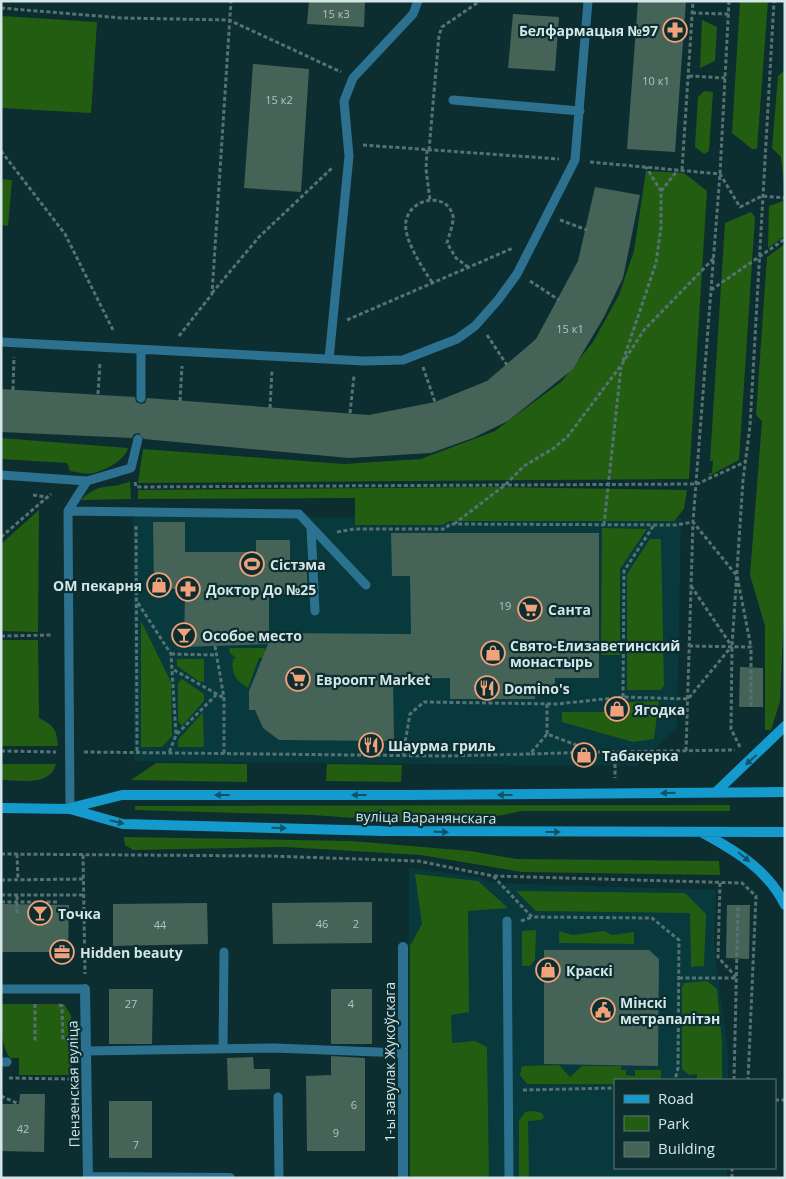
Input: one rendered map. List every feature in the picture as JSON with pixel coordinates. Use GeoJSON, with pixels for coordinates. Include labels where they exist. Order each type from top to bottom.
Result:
{"type":"FeatureCollection","features":[{"type":"Feature","properties":{"kind":"main road"},"geometry":{"type":"LineString","coordinates":[[716,792],[776,737],[785,726]]}},
{"type":"Feature","properties":{"kind":"main road","name":"вуліца Варанянскага"},"geometry":{"type":"LineString","coordinates":[[70,809],[122,795],[785,792]]}},
{"type":"Feature","properties":{"kind":"main road","name":"вуліца Варанянскага"},"geometry":{"type":"LineString","coordinates":[[1,808],[70,809],[123,824],[382,831],[785,832]]}},
{"type":"Feature","properties":{"kind":"main road"},"geometry":{"type":"LineString","coordinates":[[702,832],[742,854],[767,879],[785,905]]}},
{"type":"Feature","properties":{"kind":"street","name":"1-ы завулак Жукоўскага"},"geometry":{"type":"LineString","coordinates":[[403,947],[403,1178]]}},
{"type":"Feature","properties":{"kind":"street","name":"Пензенская вуліца"},"geometry":{"type":"LineString","coordinates":[[85,989],[88,1177]]}},
{"type":"Feature","properties":{"kind":"street"},"geometry":{"type":"LineString","coordinates":[[88,1177],[230,1178]]}},
{"type":"Feature","properties":{"kind":"lane"},"geometry":{"type":"LineString","coordinates":[[329,359],[349,152],[344,100],[353,78],[413,14],[418,1]]}},
{"type":"Feature","properties":{"kind":"lane"},"geometry":{"type":"LineString","coordinates":[[1,342],[329,359],[403,360],[458,339],[475,326],[518,274],[575,160],[588,1]]}},
{"type":"Feature","properties":{"kind":"lane"},"geometry":{"type":"LineString","coordinates":[[453,100],[580,111]]}},
{"type":"Feature","properties":{"kind":"lane"},"geometry":{"type":"LineString","coordinates":[[141,350],[141,398]]}},
{"type":"Feature","properties":{"kind":"lane"},"geometry":{"type":"LineString","coordinates":[[1,475],[87,481],[131,468],[138,439]]}},
{"type":"Feature","properties":{"kind":"lane"},"geometry":{"type":"LineString","coordinates":[[70,809],[68,511],[87,481]]}},
{"type":"Feature","properties":{"kind":"lane"},"geometry":{"type":"LineString","coordinates":[[68,511],[299,514],[366,585]]}},
{"type":"Feature","properties":{"kind":"lane"},"geometry":{"type":"LineString","coordinates":[[311,526],[315,611]]}},
{"type":"Feature","properties":{"kind":"lane"},"geometry":{"type":"LineString","coordinates":[[507,921],[509,1178]]}},
{"type":"Feature","properties":{"kind":"lane"},"geometry":{"type":"LineString","coordinates":[[224,952],[224,1049]]}},
{"type":"Feature","properties":{"kind":"lane"},"geometry":{"type":"LineString","coordinates":[[1,989],[85,989]]}},
{"type":"Feature","properties":{"kind":"lane"},"geometry":{"type":"LineString","coordinates":[[86,1051],[274,1048],[403,1053]]}},
{"type":"Feature","properties":{"kind":"lane"},"geometry":{"type":"LineString","coordinates":[[278,1097],[279,1178]]}},
{"type":"Feature","properties":{"kind":"path"},"geometry":{"type":"LineString","coordinates":[[212,294],[231,1]]}},
{"type":"Feature","properties":{"kind":"path"},"geometry":{"type":"LineString","coordinates":[[430,200],[426,168],[439,35],[442,27],[480,1]]}},
{"type":"Feature","properties":{"kind":"path"},"geometry":{"type":"LineString","coordinates":[[661,191],[680,170],[689,76],[693,1]]}},
{"type":"Feature","properties":{"kind":"path"},"geometry":{"type":"LineString","coordinates":[[686,751],[693,522],[714,258],[729,1]]}},
{"type":"Feature","properties":{"kind":"path"},"geometry":{"type":"LineString","coordinates":[[1,751],[403,754],[444,756],[615,751],[741,750],[731,729],[732,646],[761,256],[774,1]]}},
{"type":"Feature","properties":{"kind":"path"},"geometry":{"type":"LineString","coordinates":[[1,8],[122,18],[229,20],[353,78]]}},
{"type":"Feature","properties":{"kind":"path"},"geometry":{"type":"LineString","coordinates":[[692,13],[729,14]]}},
{"type":"Feature","properties":{"kind":"path"},"geometry":{"type":"LineString","coordinates":[[689,76],[725,78]]}},
{"type":"Feature","properties":{"kind":"path"},"geometry":{"type":"LineString","coordinates":[[1,151],[65,234],[122,349]]}},
{"type":"Feature","properties":{"kind":"path"},"geometry":{"type":"LineString","coordinates":[[176,340],[259,237],[349,152]]}},
{"type":"Feature","properties":{"kind":"path"},"geometry":{"type":"LineString","coordinates":[[604,525],[607,508],[607,483],[615,434],[622,364],[656,263],[661,227],[661,191],[645,167]]}},
{"type":"Feature","properties":{"kind":"path"},"geometry":{"type":"LineString","coordinates":[[432,282],[422,267],[405,230],[407,216],[411,209],[422,201],[430,200],[443,204],[451,210],[454,219],[447,243],[456,258],[468,267]]}},
{"type":"Feature","properties":{"kind":"path"},"geometry":{"type":"LineString","coordinates":[[557,219],[587,230]]}},
{"type":"Feature","properties":{"kind":"path"},"geometry":{"type":"LineString","coordinates":[[711,290],[785,239]]}},
{"type":"Feature","properties":{"kind":"path"},"geometry":{"type":"LineString","coordinates":[[332,322],[351,319],[511,248],[531,248]]}},
{"type":"Feature","properties":{"kind":"path"},"geometry":{"type":"LineString","coordinates":[[319,534],[354,529],[444,530],[450,524],[453,524],[505,485],[524,466],[554,448],[568,436],[622,364],[644,330],[714,258]]}},
{"type":"Feature","properties":{"kind":"path"},"geometry":{"type":"LineString","coordinates":[[525,278],[559,300]]}},
{"type":"Feature","properties":{"kind":"path"},"geometry":{"type":"LineString","coordinates":[[484,331],[507,365]]}},
{"type":"Feature","properties":{"kind":"path"},"geometry":{"type":"LineString","coordinates":[[13,390],[15,352]]}},
{"type":"Feature","properties":{"kind":"path"},"geometry":{"type":"LineString","coordinates":[[98,394],[100,358]]}},
{"type":"Feature","properties":{"kind":"path"},"geometry":{"type":"LineString","coordinates":[[180,400],[182,363]]}},
{"type":"Feature","properties":{"kind":"path"},"geometry":{"type":"LineString","coordinates":[[422,364],[435,402]]}},
{"type":"Feature","properties":{"kind":"path"},"geometry":{"type":"LineString","coordinates":[[270,408],[272,369]]}},
{"type":"Feature","properties":{"kind":"path"},"geometry":{"type":"LineString","coordinates":[[350,414],[354,372]]}},
{"type":"Feature","properties":{"kind":"path"},"geometry":{"type":"LineString","coordinates":[[136,487],[696,484],[746,462]]}},
{"type":"Feature","properties":{"kind":"path"},"geometry":{"type":"LineString","coordinates":[[131,468],[136,487],[137,752]]}},
{"type":"Feature","properties":{"kind":"path"},"geometry":{"type":"LineString","coordinates":[[1,537],[38,506]]}},
{"type":"Feature","properties":{"kind":"path"},"geometry":{"type":"LineString","coordinates":[[693,522],[737,576],[751,646],[751,707]]}},
{"type":"Feature","properties":{"kind":"path"},"geometry":{"type":"LineString","coordinates":[[453,524],[676,525],[693,522]]}},
{"type":"Feature","properties":{"kind":"path"},"geometry":{"type":"LineString","coordinates":[[623,697],[624,571],[655,524]]}},
{"type":"Feature","properties":{"kind":"path"},"geometry":{"type":"LineString","coordinates":[[691,586],[732,646]]}},
{"type":"Feature","properties":{"kind":"path"},"geometry":{"type":"LineString","coordinates":[[137,602],[171,654],[176,734],[169,753]]}},
{"type":"Feature","properties":{"kind":"path"},"geometry":{"type":"LineString","coordinates":[[1,636],[36,636]]}},
{"type":"Feature","properties":{"kind":"path"},"geometry":{"type":"LineString","coordinates":[[215,646],[224,698],[224,754]]}},
{"type":"Feature","properties":{"kind":"path"},"geometry":{"type":"LineString","coordinates":[[689,646],[751,646]]}},
{"type":"Feature","properties":{"kind":"path"},"geometry":{"type":"LineString","coordinates":[[688,700],[732,646]]}},
{"type":"Feature","properties":{"kind":"path"},"geometry":{"type":"LineString","coordinates":[[171,654],[216,655]]}},
{"type":"Feature","properties":{"kind":"path"},"geometry":{"type":"LineString","coordinates":[[173,670],[224,698]]}},
{"type":"Feature","properties":{"kind":"path"},"geometry":{"type":"LineString","coordinates":[[176,734],[216,695]]}},
{"type":"Feature","properties":{"kind":"path"},"geometry":{"type":"LineString","coordinates":[[403,754],[410,714],[424,702],[547,704],[623,697],[688,700]]}},
{"type":"Feature","properties":{"kind":"path"},"geometry":{"type":"LineString","coordinates":[[530,754],[548,734],[547,704]]}},
{"type":"Feature","properties":{"kind":"path"},"geometry":{"type":"LineString","coordinates":[[548,734],[595,752]]}},
{"type":"Feature","properties":{"kind":"path"},"geometry":{"type":"LineString","coordinates":[[615,751],[616,794]]}},
{"type":"Feature","properties":{"kind":"path"},"geometry":{"type":"LineString","coordinates":[[1,854],[269,856],[418,861],[494,876],[742,883],[756,896],[748,1079]]}},
{"type":"Feature","properties":{"kind":"path"},"geometry":{"type":"LineString","coordinates":[[17,854],[18,880]]}},
{"type":"Feature","properties":{"kind":"path"},"geometry":{"type":"LineString","coordinates":[[83,855],[85,989]]}},
{"type":"Feature","properties":{"kind":"path"},"geometry":{"type":"LineString","coordinates":[[494,876],[532,917],[652,918],[679,940],[678,1068],[675,1079]]}},
{"type":"Feature","properties":{"kind":"path"},"geometry":{"type":"LineString","coordinates":[[1,880],[83,879]]}},
{"type":"Feature","properties":{"kind":"path"},"geometry":{"type":"LineString","coordinates":[[720,882],[718,957],[736,978]]}},
{"type":"Feature","properties":{"kind":"path"},"geometry":{"type":"LineString","coordinates":[[17,913],[18,894]]}},
{"type":"Feature","properties":{"kind":"path"},"geometry":{"type":"LineString","coordinates":[[1,895],[83,895]]}},
{"type":"Feature","properties":{"kind":"path"},"geometry":{"type":"LineString","coordinates":[[10,895],[10,902]]}},
{"type":"Feature","properties":{"kind":"path"},"geometry":{"type":"LineString","coordinates":[[1,902],[57,902]]}},
{"type":"Feature","properties":{"kind":"path"},"geometry":{"type":"LineString","coordinates":[[734,1079],[738,905]]}},
{"type":"Feature","properties":{"kind":"path"},"geometry":{"type":"LineString","coordinates":[[679,978],[736,978]]}},
{"type":"Feature","properties":{"kind":"path"},"geometry":{"type":"LineString","coordinates":[[26,1001],[44,1001]]}},
{"type":"Feature","properties":{"kind":"path"},"geometry":{"type":"LineString","coordinates":[[35,1001],[35,1043]]}},
{"type":"Feature","properties":{"kind":"path"},"geometry":{"type":"LineString","coordinates":[[54,1001],[62,1006],[63,1041],[86,1040]]}},
{"type":"Feature","properties":{"kind":"path"},"geometry":{"type":"LineString","coordinates":[[1,1078],[87,1079]]}},
{"type":"Feature","properties":{"kind":"path"},"geometry":{"type":"LineString","coordinates":[[509,1089],[614,1088]]}},
{"type":"Feature","properties":{"kind":"path"},"geometry":{"type":"LineString","coordinates":[[1,1096],[20,1104]]}},
{"type":"Feature","properties":{"kind":"shaded area"},"geometry":{"type":"Polygon","coordinates":[[[133,516],[681,518],[677,728],[637,766],[134,761],[133,516]]]}},
{"type":"Feature","properties":{"kind":"shaded area"},"geometry":{"type":"Polygon","coordinates":[[[409,867],[480,878],[490,883],[716,890],[714,946],[728,1053],[728,1079],[614,1079],[614,1169],[727,1169],[727,1178],[409,1178],[409,867]]]}},
{"type":"Feature","properties":{"kind":"green space"},"geometry":{"type":"Polygon","coordinates":[[[740,1],[768,1],[757,149],[752,149],[732,133],[740,1]]]}},
{"type":"Feature","properties":{"kind":"green space"},"geometry":{"type":"Polygon","coordinates":[[[1,16],[97,22],[91,113],[1,108],[1,16]]]}},
{"type":"Feature","properties":{"kind":"green space"},"geometry":{"type":"Polygon","coordinates":[[[702,20],[717,27],[715,61],[700,68],[702,20]]]}},
{"type":"Feature","properties":{"kind":"green space"},"geometry":{"type":"Polygon","coordinates":[[[785,70],[785,195],[781,157],[772,148],[778,76],[785,70]]]}},
{"type":"Feature","properties":{"kind":"green space"},"geometry":{"type":"Polygon","coordinates":[[[704,91],[713,92],[709,151],[704,154],[695,147],[698,97],[704,91]]]}},
{"type":"Feature","properties":{"kind":"green space"},"geometry":{"type":"Polygon","coordinates":[[[646,171],[684,173],[707,191],[689,479],[138,483],[143,449],[344,464],[421,459],[495,431],[561,382],[593,342],[619,295],[634,251],[646,171]]]}},
{"type":"Feature","properties":{"kind":"green space"},"geometry":{"type":"Polygon","coordinates":[[[1,179],[12,180],[8,226],[1,225],[1,179]]]}},
{"type":"Feature","properties":{"kind":"green space"},"geometry":{"type":"Polygon","coordinates":[[[785,201],[785,236],[768,248],[769,206],[785,201]]]}},
{"type":"Feature","properties":{"kind":"green space"},"geometry":{"type":"Polygon","coordinates":[[[751,212],[755,217],[739,460],[709,476],[709,473],[712,473],[713,461],[710,461],[725,223],[751,212]]]}},
{"type":"Feature","properties":{"kind":"green space"},"geometry":{"type":"Polygon","coordinates":[[[785,244],[785,586],[780,701],[771,730],[765,730],[765,626],[750,575],[762,421],[756,415],[767,257],[785,244]]]}},
{"type":"Feature","properties":{"kind":"green space"},"geometry":{"type":"Polygon","coordinates":[[[1,438],[128,448],[123,457],[109,467],[94,473],[85,474],[70,471],[67,463],[1,459],[1,438]]]}},
{"type":"Feature","properties":{"kind":"green space"},"geometry":{"type":"Polygon","coordinates":[[[130,481],[131,499],[81,500],[94,490],[130,481]]]}},
{"type":"Feature","properties":{"kind":"green space"},"geometry":{"type":"Polygon","coordinates":[[[491,487],[687,490],[684,509],[674,521],[449,521],[443,525],[355,525],[355,498],[138,499],[138,490],[491,487]]]}},
{"type":"Feature","properties":{"kind":"green space"},"geometry":{"type":"Polygon","coordinates":[[[39,510],[38,632],[1,631],[1,544],[39,510]]]}},
{"type":"Feature","properties":{"kind":"green space"},"geometry":{"type":"Polygon","coordinates":[[[602,528],[647,529],[620,569],[620,655],[601,655],[602,528]]]}},
{"type":"Feature","properties":{"kind":"green space"},"geometry":{"type":"Polygon","coordinates":[[[650,539],[661,539],[664,685],[661,690],[627,690],[627,574],[650,539]]]}},
{"type":"Feature","properties":{"kind":"green space"},"geometry":{"type":"Polygon","coordinates":[[[141,621],[171,682],[172,736],[162,747],[141,747],[141,621]]]}},
{"type":"Feature","properties":{"kind":"green space"},"geometry":{"type":"Polygon","coordinates":[[[1,640],[38,640],[39,718],[53,728],[57,735],[58,746],[1,746],[1,640]]]}},
{"type":"Feature","properties":{"kind":"green space"},"geometry":{"type":"Polygon","coordinates":[[[229,648],[265,648],[265,658],[259,658],[248,688],[240,682],[233,672],[233,659],[236,658],[230,653],[229,648]]]}},
{"type":"Feature","properties":{"kind":"green space"},"geometry":{"type":"Polygon","coordinates":[[[177,659],[204,659],[204,682],[200,682],[177,666],[177,659]]]}},
{"type":"Feature","properties":{"kind":"green space"},"geometry":{"type":"Polygon","coordinates":[[[182,679],[204,694],[204,701],[182,726],[178,721],[178,683],[182,679]]]}},
{"type":"Feature","properties":{"kind":"green space"},"geometry":{"type":"Polygon","coordinates":[[[659,701],[654,739],[633,742],[562,722],[562,712],[628,712],[628,702],[659,701]]]}},
{"type":"Feature","properties":{"kind":"green space"},"geometry":{"type":"Polygon","coordinates":[[[203,712],[204,747],[178,747],[178,740],[203,712]]]}},
{"type":"Feature","properties":{"kind":"green space"},"geometry":{"type":"Polygon","coordinates":[[[156,763],[247,764],[247,782],[131,780],[156,763]]]}},
{"type":"Feature","properties":{"kind":"green space"},"geometry":{"type":"Polygon","coordinates":[[[1,764],[56,764],[48,776],[33,781],[25,781],[1,780],[1,764]]]}},
{"type":"Feature","properties":{"kind":"green space"},"geometry":{"type":"Polygon","coordinates":[[[327,764],[402,765],[401,782],[326,781],[327,764]]]}},
{"type":"Feature","properties":{"kind":"green space"},"geometry":{"type":"Polygon","coordinates":[[[730,805],[730,811],[522,811],[472,821],[438,824],[313,815],[135,810],[135,806],[730,805]]]}},
{"type":"Feature","properties":{"kind":"green space"},"geometry":{"type":"Polygon","coordinates":[[[124,837],[351,841],[470,851],[516,859],[719,861],[720,875],[522,872],[421,855],[285,847],[133,850],[125,845],[124,837]]]}},
{"type":"Feature","properties":{"kind":"green space"},"geometry":{"type":"Polygon","coordinates":[[[415,874],[478,881],[508,908],[468,911],[469,1012],[451,1015],[452,1043],[475,1041],[487,1047],[489,1178],[410,1178],[410,946],[422,924],[415,874]]]}},
{"type":"Feature","properties":{"kind":"green space"},"geometry":{"type":"Polygon","coordinates":[[[516,891],[685,893],[706,914],[704,966],[691,967],[690,913],[536,911],[516,891]]]}},
{"type":"Feature","properties":{"kind":"green space"},"geometry":{"type":"Polygon","coordinates":[[[536,930],[535,960],[530,966],[522,966],[522,931],[536,930]]]}},
{"type":"Feature","properties":{"kind":"green space"},"geometry":{"type":"Polygon","coordinates":[[[559,931],[573,935],[604,931],[612,935],[634,932],[634,944],[559,943],[559,931]]]}},
{"type":"Feature","properties":{"kind":"green space"},"geometry":{"type":"Polygon","coordinates":[[[707,981],[717,989],[722,1042],[722,1079],[697,1079],[697,1074],[689,1075],[682,1069],[682,987],[684,983],[707,981]]]}},
{"type":"Feature","properties":{"kind":"green space"},"geometry":{"type":"Polygon","coordinates":[[[1,1004],[64,1004],[71,1015],[72,1075],[19,1075],[19,1058],[10,1058],[4,1046],[1,1004]]]}},
{"type":"Feature","properties":{"kind":"green space"},"geometry":{"type":"Polygon","coordinates":[[[559,1065],[570,1077],[582,1066],[621,1066],[621,1070],[626,1070],[626,1075],[635,1076],[635,1070],[661,1070],[661,1079],[614,1079],[614,1084],[527,1084],[520,1075],[522,1066],[559,1065]]]}},
{"type":"Feature","properties":{"kind":"green space"},"geometry":{"type":"Polygon","coordinates":[[[534,1111],[542,1113],[544,1117],[541,1120],[528,1121],[529,1178],[519,1178],[519,1121],[525,1112],[534,1111]]]}},
{"type":"Feature","properties":{"kind":"building"},"geometry":{"type":"Polygon","coordinates":[[[309,1],[365,1],[364,27],[307,24],[309,1]]]}},
{"type":"Feature","properties":{"kind":"building"},"geometry":{"type":"Polygon","coordinates":[[[638,1],[686,1],[675,152],[627,149],[638,1]]]}},
{"type":"Feature","properties":{"kind":"building"},"geometry":{"type":"Polygon","coordinates":[[[513,14],[559,17],[555,71],[508,68],[513,14]]]}},
{"type":"Feature","properties":{"kind":"building"},"geometry":{"type":"Polygon","coordinates":[[[253,64],[309,69],[301,192],[244,188],[253,64]]]}},
{"type":"Feature","properties":{"kind":"building"},"geometry":{"type":"Polygon","coordinates":[[[595,187],[640,195],[623,278],[604,317],[573,369],[508,421],[473,438],[431,453],[349,458],[144,439],[139,433],[134,434],[132,438],[1,432],[1,389],[135,397],[136,402],[141,404],[145,403],[147,398],[369,415],[435,402],[487,381],[536,339],[578,261],[595,187]]]}},
{"type":"Feature","properties":{"kind":"building"},"geometry":{"type":"Polygon","coordinates":[[[153,522],[185,522],[185,552],[256,552],[256,540],[290,540],[290,560],[306,560],[308,593],[269,594],[269,642],[272,633],[411,634],[410,576],[392,576],[391,533],[599,533],[599,678],[555,678],[555,691],[535,691],[535,699],[450,699],[450,678],[393,679],[394,741],[279,740],[263,728],[255,710],[249,710],[249,691],[268,644],[184,647],[185,589],[154,589],[153,522]]]}},
{"type":"Feature","properties":{"kind":"building"},"geometry":{"type":"Polygon","coordinates":[[[740,667],[763,668],[763,707],[739,707],[740,667]]]}},
{"type":"Feature","properties":{"kind":"building"},"geometry":{"type":"Polygon","coordinates":[[[372,902],[372,943],[273,944],[272,903],[372,902]]]}},
{"type":"Feature","properties":{"kind":"building"},"geometry":{"type":"Polygon","coordinates":[[[207,903],[208,944],[113,946],[113,904],[207,903]]]}},
{"type":"Feature","properties":{"kind":"building"},"geometry":{"type":"Polygon","coordinates":[[[1,904],[69,905],[68,952],[1,952],[1,904]]]}},
{"type":"Feature","properties":{"kind":"building"},"geometry":{"type":"Polygon","coordinates":[[[727,905],[750,905],[749,959],[726,958],[727,905]]]}},
{"type":"Feature","properties":{"kind":"building"},"geometry":{"type":"Polygon","coordinates":[[[544,950],[649,950],[659,959],[658,1066],[544,1064],[544,950]]]}},
{"type":"Feature","properties":{"kind":"building"},"geometry":{"type":"Polygon","coordinates":[[[109,989],[153,989],[152,1044],[109,1044],[109,989]]]}},
{"type":"Feature","properties":{"kind":"building"},"geometry":{"type":"Polygon","coordinates":[[[331,989],[372,989],[372,1044],[331,1044],[331,989]]]}},
{"type":"Feature","properties":{"kind":"building"},"geometry":{"type":"Polygon","coordinates":[[[331,1056],[365,1058],[365,1151],[307,1151],[306,1076],[331,1075],[331,1056]]]}},
{"type":"Feature","properties":{"kind":"building"},"geometry":{"type":"Polygon","coordinates":[[[253,1057],[254,1069],[270,1069],[270,1089],[228,1090],[227,1058],[253,1057]]]}},
{"type":"Feature","properties":{"kind":"building"},"geometry":{"type":"Polygon","coordinates":[[[20,1094],[45,1094],[44,1152],[1,1151],[1,1104],[19,1104],[20,1094]]]}},
{"type":"Feature","properties":{"kind":"building"},"geometry":{"type":"Polygon","coordinates":[[[109,1101],[152,1101],[152,1158],[109,1158],[109,1101]]]}},
{"type":"Feature","properties":{"kind":"place","name":"Белфармацыя №97"},"geometry":{"type":"Point","coordinates":[675,30]}},
{"type":"Feature","properties":{"kind":"place","name":"Сістэма"},"geometry":{"type":"Point","coordinates":[252,564]}},
{"type":"Feature","properties":{"kind":"place","name":"ОМ пекарня"},"geometry":{"type":"Point","coordinates":[159,585]}},
{"type":"Feature","properties":{"kind":"place","name":"Доктор До №25"},"geometry":{"type":"Point","coordinates":[188,589]}},
{"type":"Feature","properties":{"kind":"place","name":"Санта"},"geometry":{"type":"Point","coordinates":[530,609]}},
{"type":"Feature","properties":{"kind":"place","name":"Особое место"},"geometry":{"type":"Point","coordinates":[184,635]}},
{"type":"Feature","properties":{"kind":"place","name":"Свято-Елизаветинский монастырь"},"geometry":{"type":"Point","coordinates":[493,653]}},
{"type":"Feature","properties":{"kind":"place","name":"Евроопт Market"},"geometry":{"type":"Point","coordinates":[298,679]}},
{"type":"Feature","properties":{"kind":"place","name":"Domino's"},"geometry":{"type":"Point","coordinates":[487,688]}},
{"type":"Feature","properties":{"kind":"place","name":"Ягодка"},"geometry":{"type":"Point","coordinates":[617,709]}},
{"type":"Feature","properties":{"kind":"place","name":"Шаурма гриль"},"geometry":{"type":"Point","coordinates":[371,745]}},
{"type":"Feature","properties":{"kind":"place","name":"Табакерка"},"geometry":{"type":"Point","coordinates":[584,755]}},
{"type":"Feature","properties":{"kind":"place","name":"Точка"},"geometry":{"type":"Point","coordinates":[40,913]}},
{"type":"Feature","properties":{"kind":"place","name":"Hidden beauty"},"geometry":{"type":"Point","coordinates":[62,952]}},
{"type":"Feature","properties":{"kind":"place","name":"Краскі"},"geometry":{"type":"Point","coordinates":[548,970]}},
{"type":"Feature","properties":{"kind":"place","name":"Мінскі метрапалітэн"},"geometry":{"type":"Point","coordinates":[603,1010]}}]}
